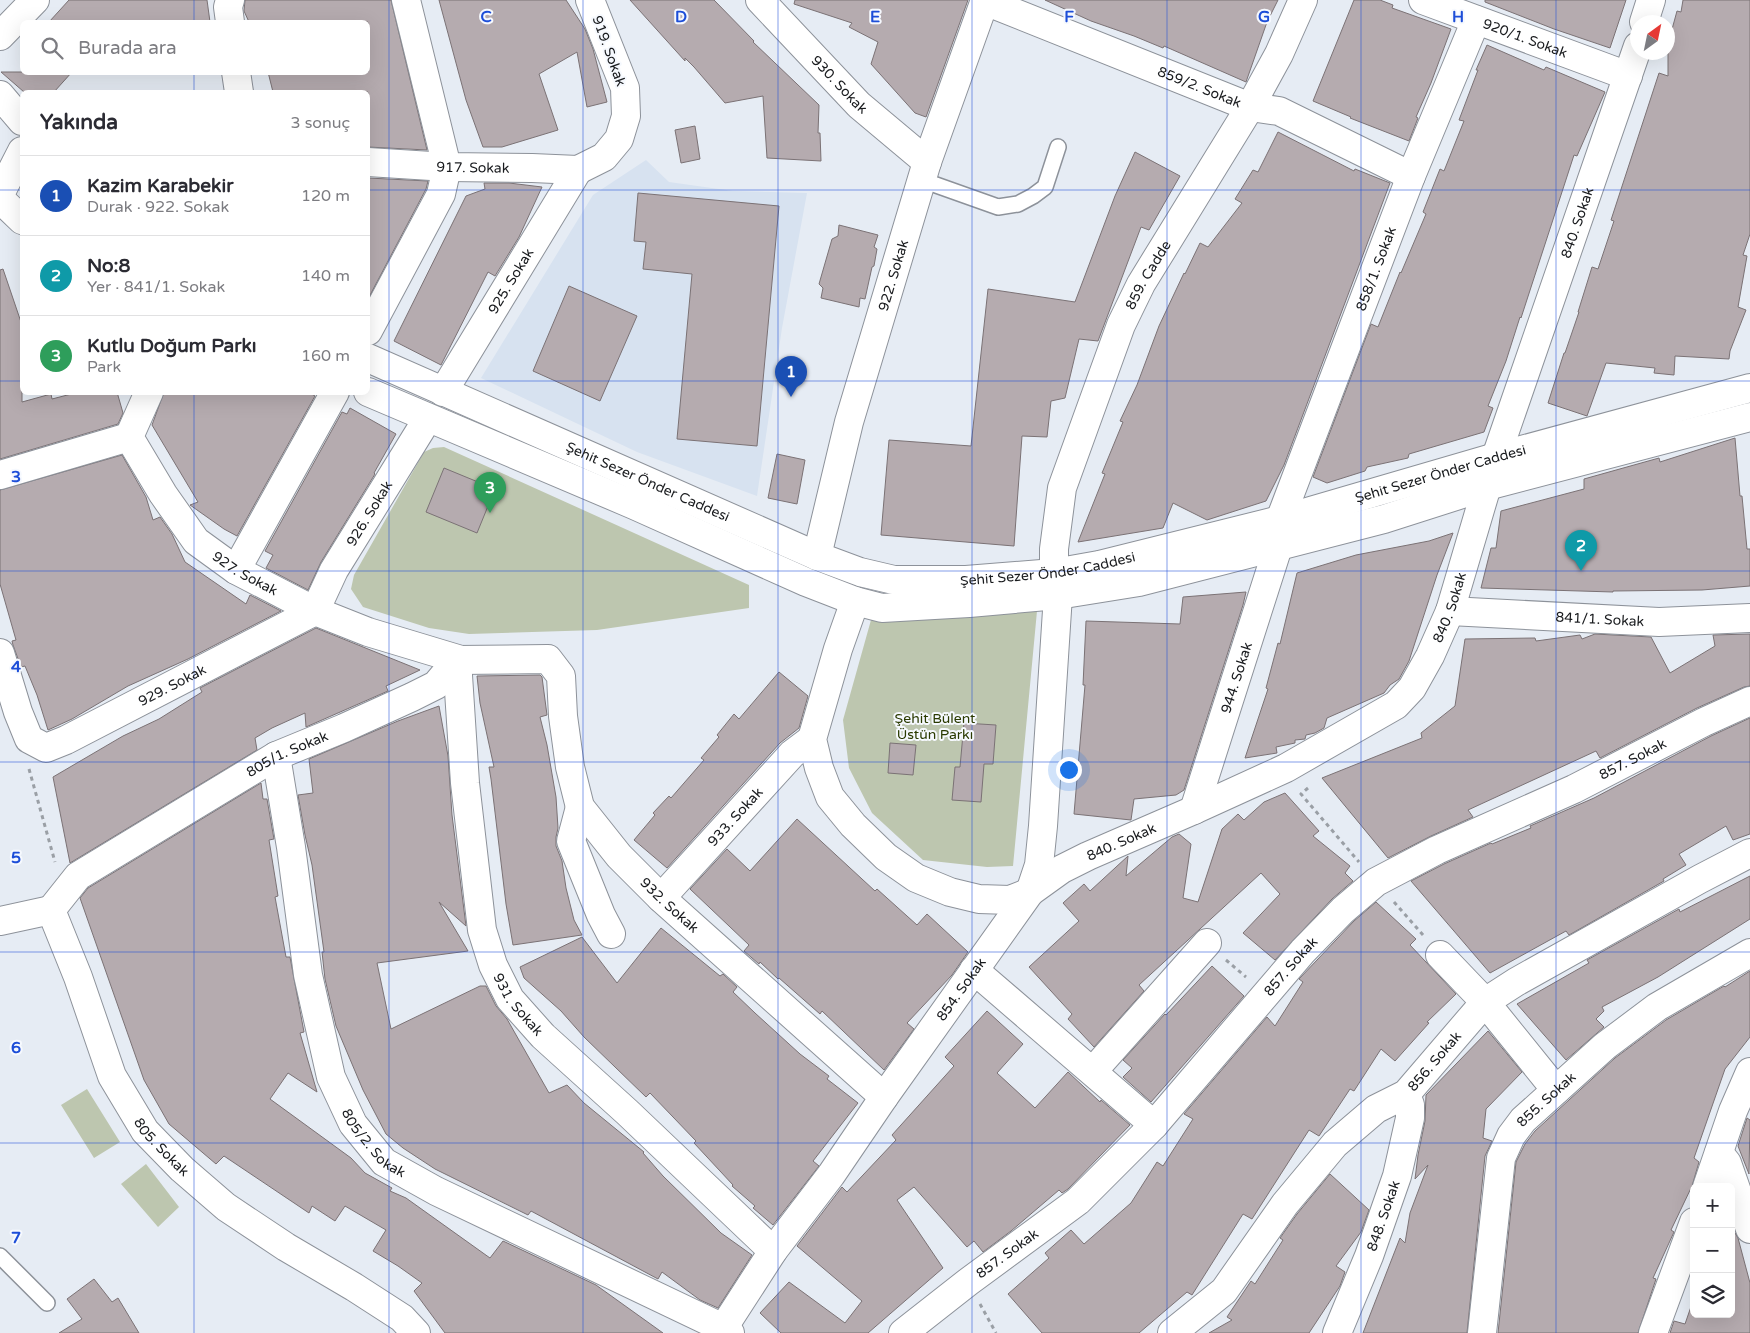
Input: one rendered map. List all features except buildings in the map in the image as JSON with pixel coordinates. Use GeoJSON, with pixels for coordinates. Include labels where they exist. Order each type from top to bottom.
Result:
{"type":"FeatureCollection","features":[{"type":"Feature","properties":{"kind":"street"},"geometry":{"type":"LineString","coordinates":[[230,0],[228,7],[230,20]]}},
{"type":"Feature","properties":{"kind":"street"},"geometry":{"type":"LineString","coordinates":[[370,327],[441,194],[447,167],[406,0]]}},
{"type":"Feature","properties":{"kind":"street","name":"919. Sokak"},"geometry":{"type":"LineString","coordinates":[[578,170],[604,157],[619,139],[626,116],[624,88],[590,0]]}},
{"type":"Feature","properties":{"kind":"street","name":"859. Cadde"},"geometry":{"type":"LineString","coordinates":[[1056,584],[1054,549],[1062,488],[1121,325],[1140,284],[1250,107],[1279,54],[1303,0]]}},
{"type":"Feature","properties":{"kind":"street","name":"920/1. Sokak"},"geometry":{"type":"LineString","coordinates":[[1423,0],[1628,76]]}},
{"type":"Feature","properties":{"kind":"street"},"geometry":{"type":"LineString","coordinates":[[1646,15],[1651,0]]}},
{"type":"Feature","properties":{"kind":"street","name":"859/2. Sokak"},"geometry":{"type":"LineString","coordinates":[[985,1],[1250,107],[1279,111],[1411,176]]}},
{"type":"Feature","properties":{"kind":"street","name":"922. Sokak"},"geometry":{"type":"LineString","coordinates":[[808,583],[817,556],[849,422],[924,171],[985,1]]}},
{"type":"Feature","properties":{"kind":"street","name":"930. Sokak"},"geometry":{"type":"LineString","coordinates":[[771,4],[859,105],[924,171]]}},
{"type":"Feature","properties":{"kind":"street","name":"858/1. Sokak"},"geometry":{"type":"LineString","coordinates":[[1279,533],[1411,176],[1476,20]]}},
{"type":"Feature","properties":{"kind":"street","name":"840. Sokak"},"geometry":{"type":"LineString","coordinates":[[856,602],[838,649],[812,739],[819,768],[830,796],[853,825],[893,863],[916,878],[950,892],[979,899],[1010,900],[1030,892],[1062,869],[1080,860],[1286,768],[1396,705],[1412,688],[1430,656],[1450,611],[1496,456],[1633,60]]}},
{"type":"Feature","properties":{"kind":"street"},"geometry":{"type":"LineString","coordinates":[[236,75],[239,90]]}},
{"type":"Feature","properties":{"kind":"street"},"geometry":{"type":"LineString","coordinates":[[0,95],[20,119]]}},
{"type":"Feature","properties":{"kind":"street"},"geometry":{"type":"LineString","coordinates":[[0,197],[20,156]]}},
{"type":"Feature","properties":{"kind":"street","name":"917. Sokak"},"geometry":{"type":"LineString","coordinates":[[370,162],[447,167],[578,170]]}},
{"type":"Feature","properties":{"kind":"street","name":"925. Sokak"},"geometry":{"type":"LineString","coordinates":[[428,418],[578,170]]}},
{"type":"Feature","properties":{"kind":"street"},"geometry":{"type":"LineString","coordinates":[[0,197],[20,206]]}},
{"type":"Feature","properties":{"kind":"street"},"geometry":{"type":"LineString","coordinates":[[0,197],[20,218]]}},
{"type":"Feature","properties":{"kind":"street","name":"Şehit Sezer Önder Caddesi"},"geometry":{"type":"LineString","coordinates":[[370,359],[817,556],[860,572],[894,580],[966,580],[1056,584]]}},
{"type":"Feature","properties":{"kind":"street","name":"Şehit Sezer Önder Caddesi"},"geometry":{"type":"LineString","coordinates":[[1279,533],[1496,456],[1750,388]]}},
{"type":"Feature","properties":{"kind":"street","name":"Şehit Sezer Önder Caddesi"},"geometry":{"type":"LineString","coordinates":[[370,393],[634,505],[808,583],[856,602],[882,608],[1056,584],[1099,565],[1279,533],[1384,519],[1487,486],[1750,417]]}},
{"type":"Feature","properties":{"kind":"street"},"geometry":{"type":"LineString","coordinates":[[0,475],[129,437],[148,395]]}},
{"type":"Feature","properties":{"kind":"street"},"geometry":{"type":"LineString","coordinates":[[236,570],[334,395]]}},
{"type":"Feature","properties":{"kind":"street","name":"926. Sokak"},"geometry":{"type":"LineString","coordinates":[[314,611],[334,570],[428,418]]}},
{"type":"Feature","properties":{"kind":"street","name":"927. Sokak"},"geometry":{"type":"LineString","coordinates":[[129,437],[196,541],[236,570],[314,611],[368,632],[459,660]]}},
{"type":"Feature","properties":{"kind":"street","name":"944. Sokak"},"geometry":{"type":"LineString","coordinates":[[1194,810],[1279,533]]}},
{"type":"Feature","properties":{"kind":"street","name":"854. Sokak"},"geometry":{"type":"LineString","coordinates":[[725,1331],[773,1251],[831,1175],[884,1097],[1030,892],[1039,865],[1043,826],[1056,584]]}},
{"type":"Feature","properties":{"kind":"street","name":"929. Sokak"},"geometry":{"type":"LineString","coordinates":[[29,739],[46,748],[66,740],[314,611]]}},
{"type":"Feature","properties":{"kind":"street","name":"841/1. Sokak"},"geometry":{"type":"LineString","coordinates":[[1450,611],[1659,622],[1750,618]]}},
{"type":"Feature","properties":{"kind":"street"},"geometry":{"type":"LineString","coordinates":[[0,653],[18,712],[29,739]]}},
{"type":"Feature","properties":{"kind":"street","name":"932. Sokak"},"geometry":{"type":"LineString","coordinates":[[459,660],[548,659],[561,676],[563,716],[570,767],[580,807],[619,856],[661,898],[884,1097]]}},
{"type":"Feature","properties":{"kind":"street","name":"805/1. Sokak"},"geometry":{"type":"LineString","coordinates":[[57,901],[78,876],[276,756],[436,685],[459,660]]}},
{"type":"Feature","properties":{"kind":"street","name":"931. Sokak"},"geometry":{"type":"LineString","coordinates":[[459,660],[465,783],[482,930],[493,965],[510,999],[543,1036],[627,1112],[773,1251]]}},
{"type":"Feature","properties":{"kind":"street","name":"857. Sokak"},"geometry":{"type":"LineString","coordinates":[[903,1333],[968,1282],[1078,1201],[1154,1125],[1303,951],[1344,910],[1376,882],[1437,850],[1574,789],[1704,722],[1750,701]]}},
{"type":"Feature","properties":{"kind":"street","name":"933. Sokak"},"geometry":{"type":"LineString","coordinates":[[661,898],[792,754],[812,739]]}},
{"type":"Feature","properties":{"kind":"street","name":"805/2. Sokak"},"geometry":{"type":"LineString","coordinates":[[276,756],[291,847],[308,975],[331,1077],[352,1124],[384,1162],[436,1191],[725,1331]]}},
{"type":"Feature","properties":{"kind":"street"},"geometry":{"type":"LineString","coordinates":[[580,807],[571,841],[601,915],[611,934]]}},
{"type":"Feature","properties":{"kind":"street","name":"856. Sokak"},"geometry":{"type":"LineString","coordinates":[[1172,1333],[1224,1291],[1285,1204],[1335,1144],[1376,1109],[1406,1094],[1485,1002],[1516,982],[1750,853]]}},
{"type":"Feature","properties":{"kind":"street"},"geometry":{"type":"LineString","coordinates":[[0,921],[57,901]]}},
{"type":"Feature","properties":{"kind":"street","name":"805. Sokak"},"geometry":{"type":"LineString","coordinates":[[57,901],[78,977],[112,1076],[145,1131],[182,1169],[226,1207],[286,1247],[402,1318],[416,1333]]}},
{"type":"Feature","properties":{"kind":"street"},"geometry":{"type":"LineString","coordinates":[[1092,1071],[1207,944]]}},
{"type":"Feature","properties":{"kind":"street","name":"855. Sokak"},"geometry":{"type":"LineString","coordinates":[[1482,1333],[1501,1158],[1511,1136],[1523,1120],[1605,1046],[1657,1007],[1750,953]]}},
{"type":"Feature","properties":{"kind":"street"},"geometry":{"type":"LineString","coordinates":[[1440,955],[1485,1002],[1556,1090]]}},
{"type":"Feature","properties":{"kind":"street"},"geometry":{"type":"LineString","coordinates":[[974,970],[1154,1125]]}},
{"type":"Feature","properties":{"kind":"street"},"geometry":{"type":"LineString","coordinates":[[1708,1183],[1733,1111],[1750,1072]]}},
{"type":"Feature","properties":{"kind":"street","name":"848. Sokak"},"geometry":{"type":"LineString","coordinates":[[1337,1333],[1369,1256],[1397,1176],[1410,1118],[1410,1105],[1406,1094]]}},
{"type":"Feature","properties":{"kind":"street"},"geometry":{"type":"LineString","coordinates":[[1719,1153],[1728,1163],[1750,1229]]}},
{"type":"Feature","properties":{"kind":"street"},"geometry":{"type":"LineString","coordinates":[[1653,1333],[1692,1228]]}},
{"type":"Feature","properties":{"kind":"lane"},"geometry":{"type":"LineString","coordinates":[[924,171],[998,207],[1018,204],[1033,196],[1045,186],[1058,147]]}},
{"type":"Feature","properties":{"kind":"lane"},"geometry":{"type":"LineString","coordinates":[[0,1256],[47,1302]]}},
{"type":"Feature","properties":{"kind":"path"},"geometry":{"type":"LineString","coordinates":[[29,739],[26,762],[57,901]]}},
{"type":"Feature","properties":{"kind":"path"},"geometry":{"type":"LineString","coordinates":[[1207,944],[1266,995]]}},
{"type":"Feature","properties":{"kind":"shaded area"},"geometry":{"type":"Polygon","coordinates":[[[646,160],[669,182],[733,191],[807,193],[782,328],[757,496],[637,452],[481,378],[593,195],[646,160]]]}},
{"type":"Feature","properties":{"kind":"green space"},"geometry":{"type":"Polygon","coordinates":[[[444,447],[749,585],[749,608],[597,630],[469,634],[429,628],[363,607],[351,589],[354,575],[424,452],[433,448],[444,447]]]}},
{"type":"Feature","properties":{"kind":"green space","name":"Şehit Bülent Üstün Parkı"},"geometry":{"type":"Polygon","coordinates":[[[1037,611],[1013,866],[987,867],[923,860],[872,813],[849,768],[843,720],[871,620],[1037,611]]]}},
{"type":"Feature","properties":{"kind":"green space"},"geometry":{"type":"Polygon","coordinates":[[[87,1089],[120,1142],[94,1158],[61,1105],[87,1089]]]}},
{"type":"Feature","properties":{"kind":"green space"},"geometry":{"type":"Polygon","coordinates":[[[146,1164],[179,1207],[158,1227],[121,1184],[146,1164]]]}},
{"type":"Feature","properties":{"kind":"place","name":"Kazim Karabekir"},"geometry":{"type":"Point","coordinates":[791,397]}},
{"type":"Feature","properties":{"kind":"place","name":"Kutlu Doğum Parkı"},"geometry":{"type":"Point","coordinates":[490,513]}},
{"type":"Feature","properties":{"kind":"place","name":"No:8"},"geometry":{"type":"Point","coordinates":[1581,571]}}]}
